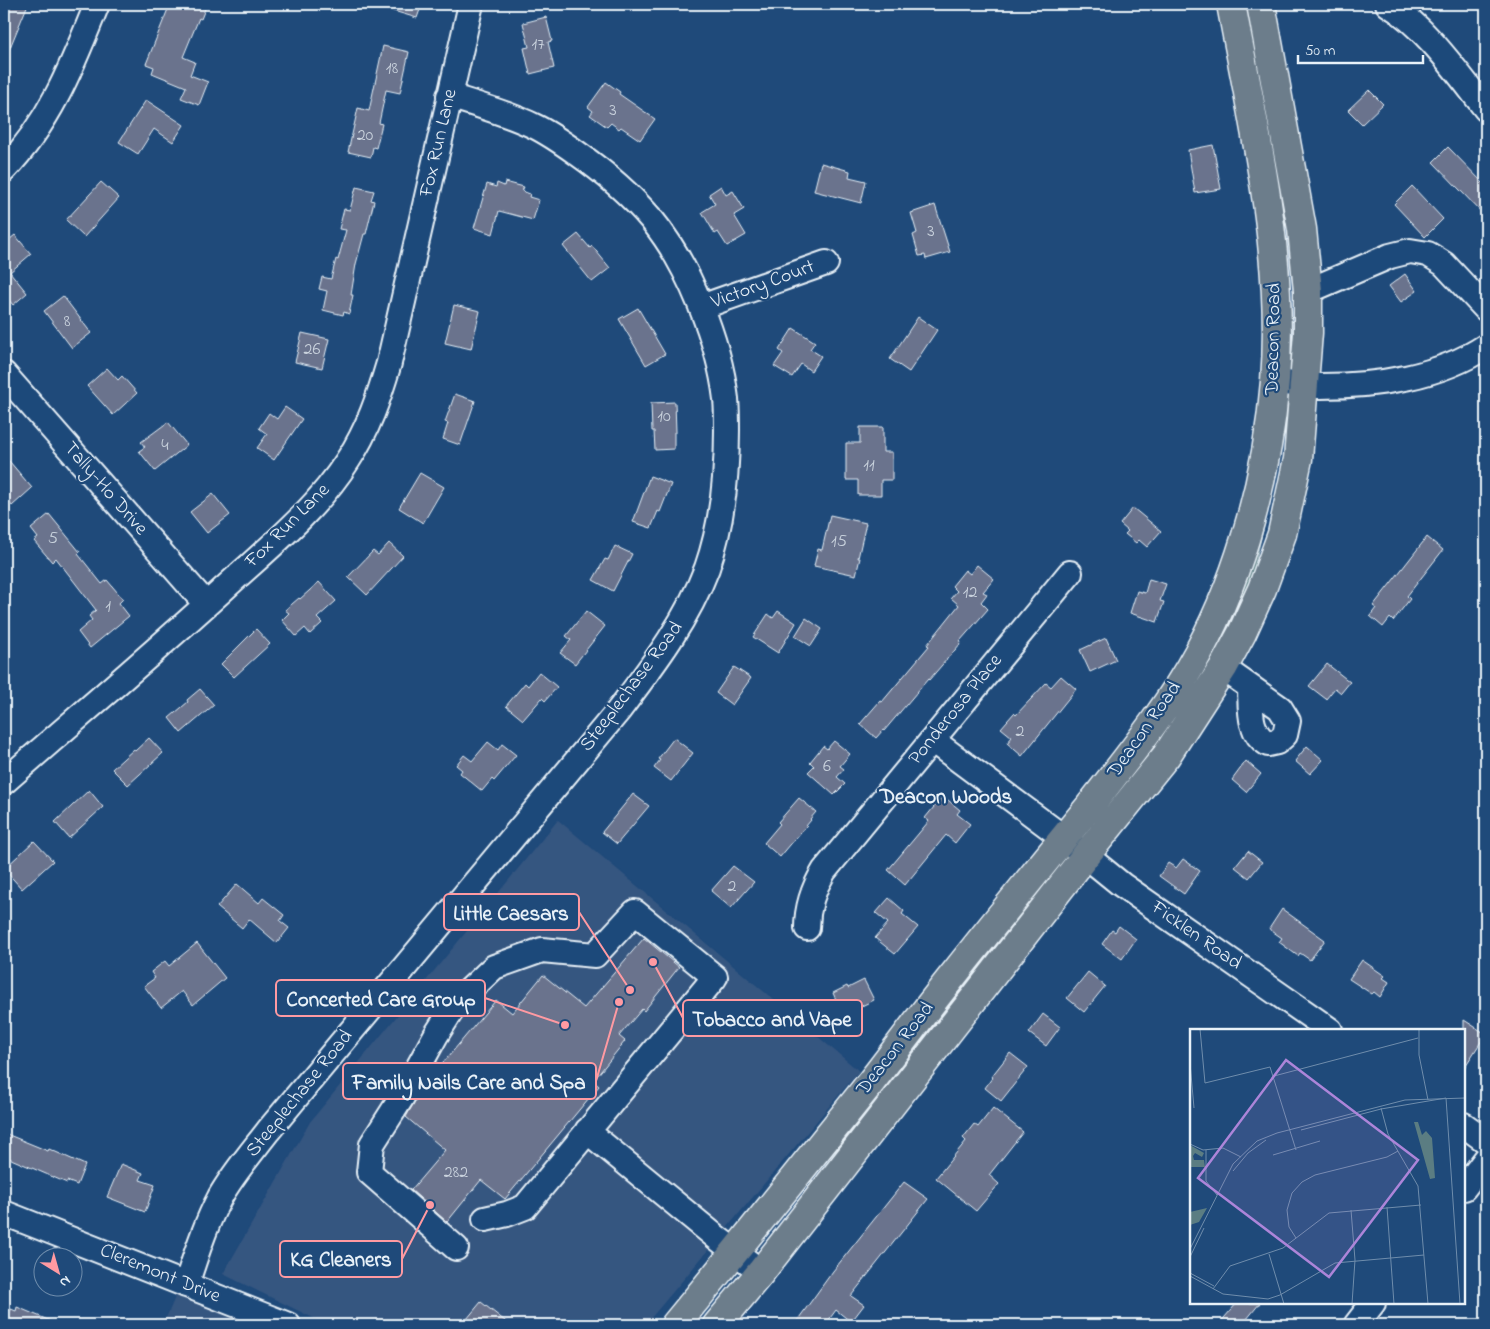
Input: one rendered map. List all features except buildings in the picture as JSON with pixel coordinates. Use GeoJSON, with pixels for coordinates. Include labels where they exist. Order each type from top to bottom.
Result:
{"type":"FeatureCollection","features":[{"type":"Feature","properties":{"kind":"main road","name":"Deacon Road"},"geometry":{"type":"LineString","coordinates":[[675,1325],[874,1079],[952,976],[1142,740],[1198,653],[1214,622],[1249,525],[1265,453],[1275,382],[1277,320],[1273,248],[1267,201],[1231,4]]}},
{"type":"Feature","properties":{"kind":"main road","name":"Deacon Road"},"geometry":{"type":"LineString","coordinates":[[717,1325],[761,1272],[1166,756],[1222,668],[1242,633],[1262,589],[1282,534],[1298,458],[1308,332],[1308,291],[1299,212],[1261,4]]}},
{"type":"Feature","properties":{"kind":"street"},"geometry":{"type":"LineString","coordinates":[[4,170],[36,131],[56,100],[97,4]]}},
{"type":"Feature","properties":{"kind":"street","name":"Fox Run Lane"},"geometry":{"type":"LineString","coordinates":[[4,782],[300,519],[326,491],[348,460],[366,428],[380,396],[389,363],[471,4]]}},
{"type":"Feature","properties":{"kind":"street"},"geometry":{"type":"LineString","coordinates":[[1388,4],[1409,20],[1441,53],[1486,109]]}},
{"type":"Feature","properties":{"kind":"street","name":"Steeplechase Road"},"geometry":{"type":"LineString","coordinates":[[186,1285],[207,1224],[232,1178],[274,1124],[619,710],[656,662],[694,600],[707,567],[717,533],[723,495],[727,448],[726,400],[712,339],[701,308],[674,252],[652,221],[604,172],[535,126],[506,114],[449,96]]}},
{"type":"Feature","properties":{"kind":"street"},"geometry":{"type":"LineString","coordinates":[[1308,291],[1390,256],[1410,251],[1428,254],[1444,264],[1486,309]]}},
{"type":"Feature","properties":{"kind":"street","name":"Victory Court"},"geometry":{"type":"LineString","coordinates":[[701,308],[826,263]]}},
{"type":"Feature","properties":{"kind":"street"},"geometry":{"type":"LineString","coordinates":[[1275,382],[1319,386],[1371,384],[1426,373],[1470,357],[1486,346]]}},
{"type":"Feature","properties":{"kind":"street","name":"Tally-Ho Drive"},"geometry":{"type":"LineString","coordinates":[[4,374],[206,604]]}},
{"type":"Feature","properties":{"kind":"street","name":"Ponderosa Place"},"geometry":{"type":"LineString","coordinates":[[807,928],[810,901],[816,884],[824,870],[1070,573]]}},
{"type":"Feature","properties":{"kind":"street"},"geometry":{"type":"LineString","coordinates":[[1222,668],[1250,688]]}},
{"type":"Feature","properties":{"kind":"street","name":"Ficklen Road"},"geometry":{"type":"LineString","coordinates":[[932,740],[1064,838],[1122,885],[1329,1029]]}},
{"type":"Feature","properties":{"kind":"street"},"geometry":{"type":"LineString","coordinates":[[456,1248],[370,1172],[372,1144],[457,1002],[494,967],[542,950],[596,956],[635,912],[716,977],[525,1207],[485,1219]]}},
{"type":"Feature","properties":{"kind":"street"},"geometry":{"type":"LineString","coordinates":[[1465,1126],[1486,1141]]}},
{"type":"Feature","properties":{"kind":"street"},"geometry":{"type":"LineString","coordinates":[[587,1131],[761,1272]]}},
{"type":"Feature","properties":{"kind":"street"},"geometry":{"type":"LineString","coordinates":[[1465,1187],[1486,1159]]}},
{"type":"Feature","properties":{"kind":"street","name":"Cleremont Drive"},"geometry":{"type":"LineString","coordinates":[[4,1213],[288,1325]]}},
{"type":"Feature","properties":{"kind":"street"},"geometry":{"type":"LineString","coordinates":[[1356,1325],[1372,1304]]}},
{"type":"Feature","properties":{"kind":"shaded area"},"geometry":{"type":"Polygon","coordinates":[[[558,820],[859,1071],[645,1325],[328,1325],[223,1274],[310,1122],[558,820]]]}},
{"type":"Feature","properties":{"kind":"shaded area"},"geometry":{"type":"Polygon","coordinates":[[[177,1293],[248,1325],[163,1325],[177,1293]]]}},
{"type":"Feature","properties":{"kind":"green space"},"geometry":{"type":"Polygon","coordinates":[[[1267,500],[1270,501],[1253,572],[1229,638],[1186,700],[1200,673],[1267,500]]]}},
{"type":"Feature","properties":{"kind":"green space"},"geometry":{"type":"Polygon","coordinates":[[[1002,933],[1004,934],[975,976],[833,1161],[909,1049],[1002,933]]]}},
{"type":"Feature","properties":{"kind":"place","name":"Tobacco and Vape"},"geometry":{"type":"Point","coordinates":[653,962]}},
{"type":"Feature","properties":{"kind":"place","name":"Little Caesars"},"geometry":{"type":"Point","coordinates":[630,990]}},
{"type":"Feature","properties":{"kind":"place","name":"Family Nails Care and Spa"},"geometry":{"type":"Point","coordinates":[619,1002]}},
{"type":"Feature","properties":{"kind":"place","name":"Concerted Care Group"},"geometry":{"type":"Point","coordinates":[565,1025]}},
{"type":"Feature","properties":{"kind":"place","name":"KG Cleaners"},"geometry":{"type":"Point","coordinates":[430,1205]}},
{"type":"Feature","properties":{"kind":"district","name":"Deacon Woods"},"geometry":{"type":"Point","coordinates":[946,798]}}]}
